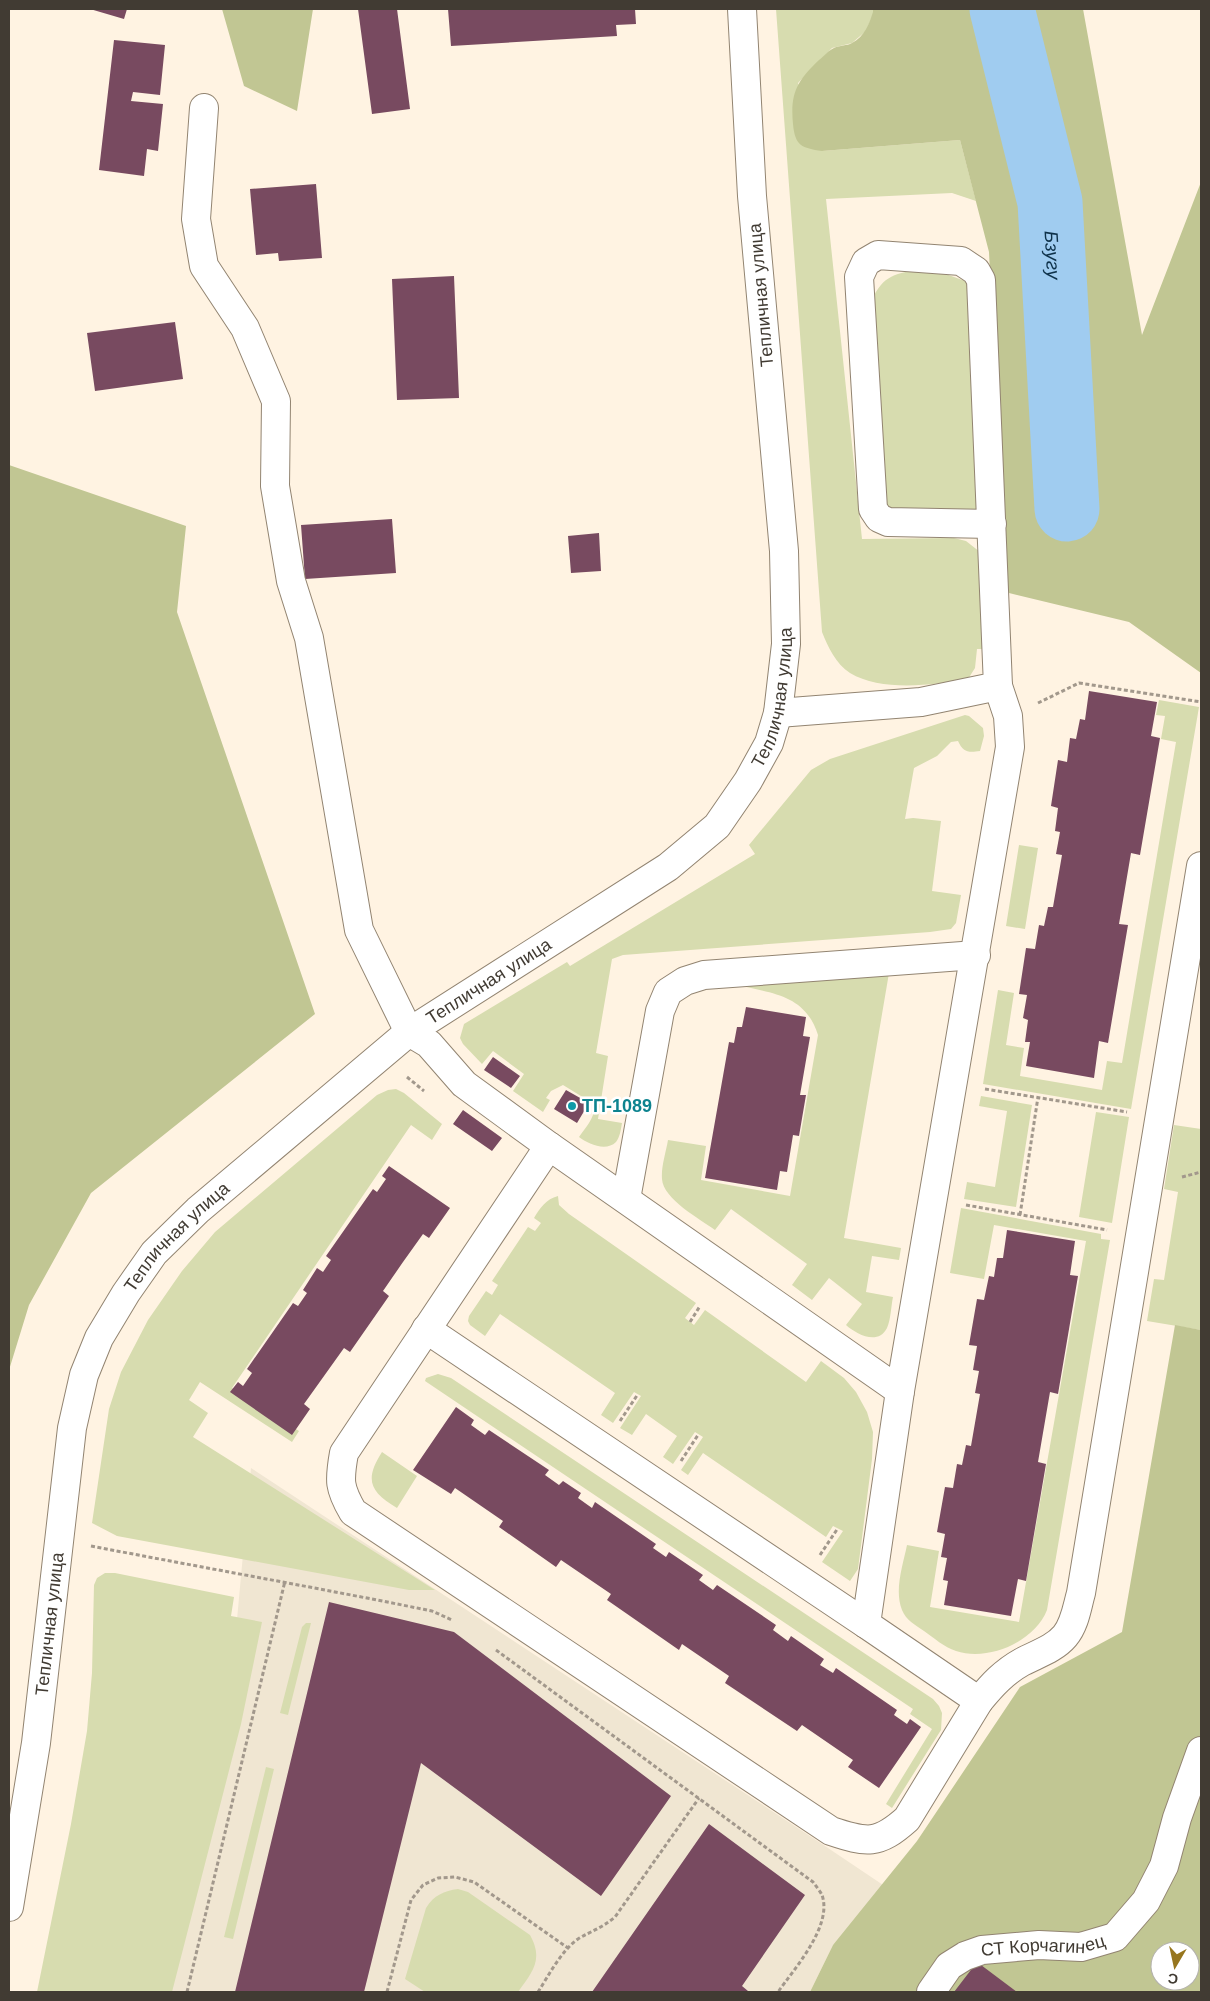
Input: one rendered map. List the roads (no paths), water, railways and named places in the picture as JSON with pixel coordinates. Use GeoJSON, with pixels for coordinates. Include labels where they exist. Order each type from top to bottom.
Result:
{"type":"FeatureCollection","features":[{"type":"Feature","properties":{"kind":"street","name":"Тепличная улица"},"geometry":{"type":"LineString","coordinates":[[9,1908],[36,1743],[72,1428],[84,1375],[99,1338],[126,1293],[154,1253],[198,1210],[410,1032],[620,895],[668,867],[717,826],[748,781],[769,743],[778,712],[786,644],[784,551],[752,196],[742,9]]}},
{"type":"Feature","properties":{"kind":"street"},"geometry":{"type":"LineString","coordinates":[[204,108],[196,219],[204,266],[245,328],[276,400],[276,486],[291,581],[310,638],[359,930],[410,1032],[429,1044],[464,1084],[549,1146],[900,1391]]}},
{"type":"Feature","properties":{"kind":"street"},"geometry":{"type":"LineString","coordinates":[[866,1624],[900,1391],[976,955],[1010,747],[1008,716],[998,686],[992,524],[981,280],[976,271],[961,261],[878,256],[866,262],[859,277],[873,509],[879,518],[888,522],[992,524]]}},
{"type":"Feature","properties":{"kind":"street"},"geometry":{"type":"LineString","coordinates":[[778,712],[921,702],[998,686]]}},
{"type":"Feature","properties":{"kind":"street"},"geometry":{"type":"LineString","coordinates":[[549,1146],[344,1453],[340,1476],[342,1494],[353,1512],[831,1831],[870,1840],[890,1834],[907,1819],[980,1701],[995,1681],[1020,1663],[1054,1646],[1065,1635],[1074,1621],[1081,1592],[1201,866]]}},
{"type":"Feature","properties":{"kind":"street"},"geometry":{"type":"LineString","coordinates":[[626,1199],[660,1011],[668,992],[686,980],[704,975],[976,955]]}},
{"type":"Feature","properties":{"kind":"street"},"geometry":{"type":"LineString","coordinates":[[426,1329],[980,1701]]}},
{"type":"Feature","properties":{"kind":"street","name":"СТ Корчагинец"},"geometry":{"type":"LineString","coordinates":[[930,1992],[948,1966],[965,1956],[982,1950],[1039,1945],[1081,1946],[1116,1937],[1146,1901],[1164,1866],[1177,1818],[1201,1751]]}},
{"type":"Feature","properties":{"kind":"waterway","name":"Бзугу"},"geometry":{"type":"LineString","coordinates":[[1002,9],[1050,202],[1067,509]]}},
{"type":"Feature","properties":{"kind":"place","name":"ТП-1089"},"geometry":{"type":"Point","coordinates":[572,1106]}}]}
